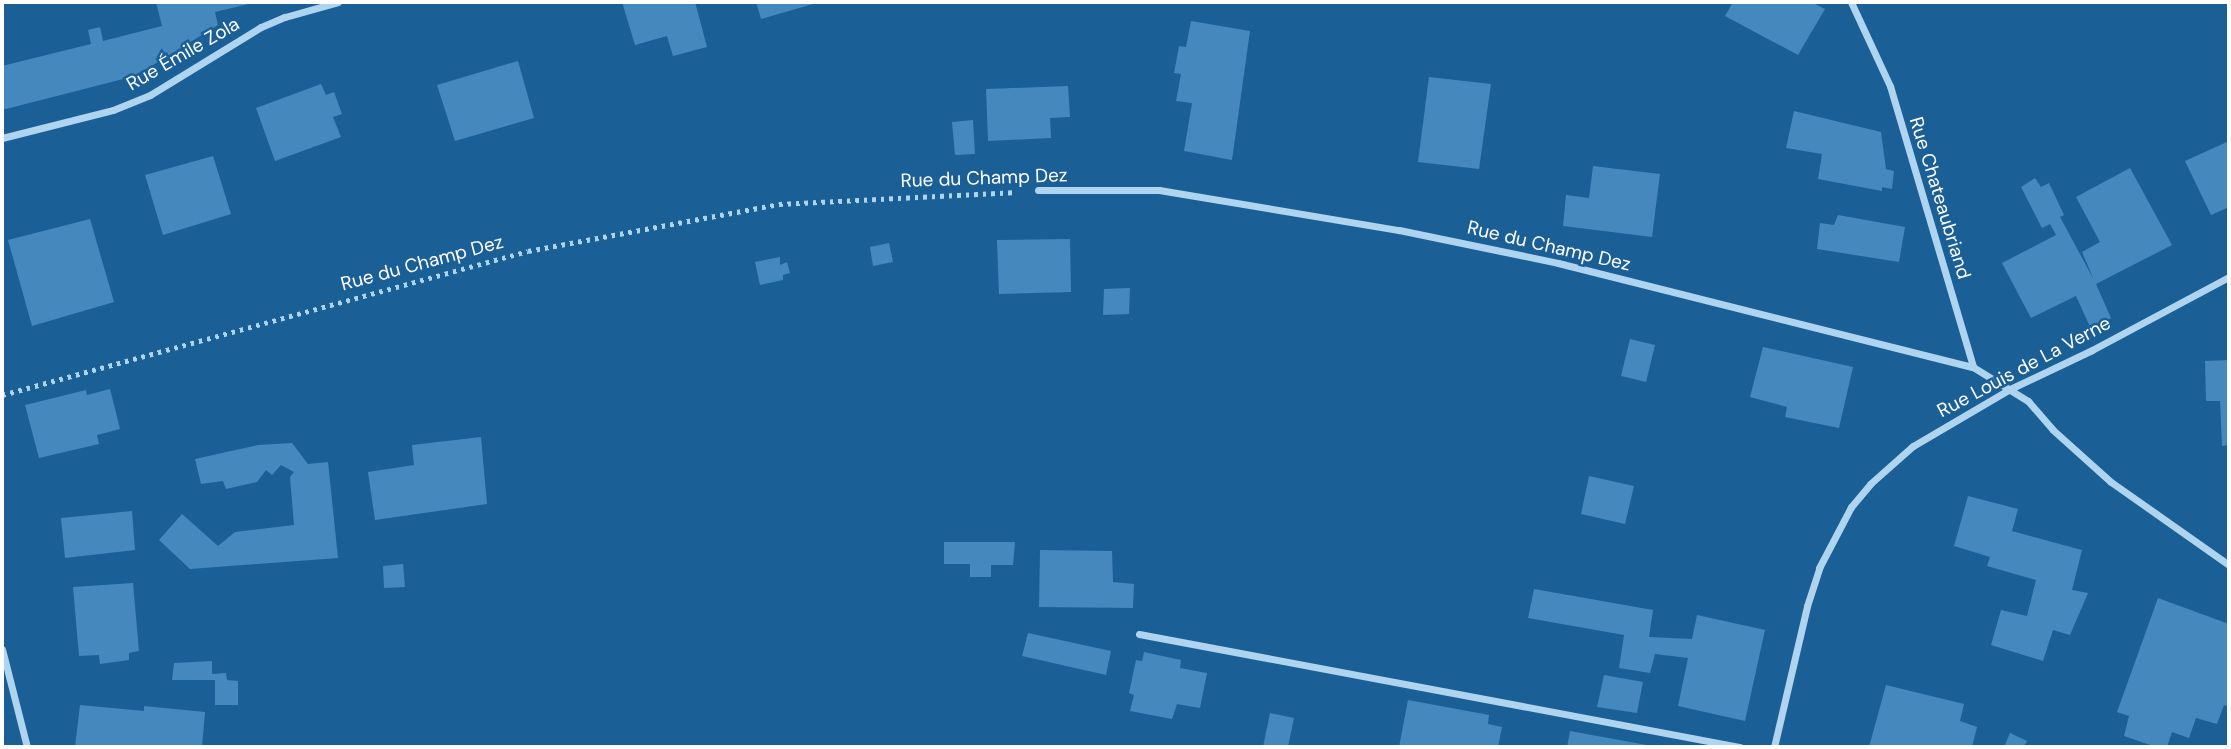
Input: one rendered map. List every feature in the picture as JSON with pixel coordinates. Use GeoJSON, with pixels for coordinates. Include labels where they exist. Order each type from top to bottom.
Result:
{"type":"FeatureCollection","features":[{"type":"Feature","properties":{"kind":"street","name":"Rue Émile Zola"},"geometry":{"type":"LineString","coordinates":[[2,138],[113,110],[150,95],[261,27],[338,2]]}},
{"type":"Feature","properties":{"kind":"street","name":"Rue Chateaubriand"},"geometry":{"type":"LineString","coordinates":[[1851,2],[1890,86],[1973,367]]}},
{"type":"Feature","properties":{"kind":"street","name":"Rue du Champ Dez"},"geometry":{"type":"LineString","coordinates":[[1038,190],[1159,190],[1399,230],[1558,263],[1973,367]]}},
{"type":"Feature","properties":{"kind":"street","name":"Rue Louis de La Verne"},"geometry":{"type":"LineString","coordinates":[[1774,747],[1807,606],[1819,568],[1851,507],[1870,484],[1913,446],[2010,389],[2092,350],[2229,277]]}},
{"type":"Feature","properties":{"kind":"street"},"geometry":{"type":"LineString","coordinates":[[1973,367],[2028,401],[2053,430],[2111,482],[2229,565]]}},
{"type":"Feature","properties":{"kind":"street"},"geometry":{"type":"LineString","coordinates":[[1139,634],[1741,747]]}},
{"type":"Feature","properties":{"kind":"street"},"geometry":{"type":"LineString","coordinates":[[2,649],[27,747]]}},
{"type":"Feature","properties":{"kind":"path","name":"Rue du Champ Dez"},"geometry":{"type":"LineString","coordinates":[[2,395],[528,251],[779,204],[1038,190]]}},
{"type":"Feature","properties":{"kind":"building"},"geometry":{"type":"Polygon","coordinates":[[[156,2],[253,3],[215,12],[218,25],[135,76],[2,110],[2,66],[91,44],[88,30],[100,27],[103,41],[162,26],[156,2]]]}},
{"type":"Feature","properties":{"kind":"building"},"geometry":{"type":"Polygon","coordinates":[[[622,2],[695,2],[707,47],[673,56],[667,36],[635,45],[622,2]]]}},
{"type":"Feature","properties":{"kind":"building"},"geometry":{"type":"Polygon","coordinates":[[[756,2],[812,2],[813,4],[761,19],[756,2]]]}},
{"type":"Feature","properties":{"kind":"building"},"geometry":{"type":"Polygon","coordinates":[[[1733,2],[1811,2],[1825,9],[1798,55],[1725,16],[1733,2]]]}},
{"type":"Feature","properties":{"kind":"building"},"geometry":{"type":"Polygon","coordinates":[[[1191,21],[1250,31],[1232,160],[1184,151],[1192,103],[1176,101],[1181,74],[1174,73],[1179,46],[1186,47],[1191,21]]]}},
{"type":"Feature","properties":{"kind":"building"},"geometry":{"type":"Polygon","coordinates":[[[518,61],[534,118],[455,141],[437,85],[518,61]]]}},
{"type":"Feature","properties":{"kind":"building"},"geometry":{"type":"Polygon","coordinates":[[[1429,77],[1491,84],[1479,169],[1418,162],[1429,77]]]}},
{"type":"Feature","properties":{"kind":"building"},"geometry":{"type":"Polygon","coordinates":[[[321,84],[326,95],[334,92],[342,114],[333,117],[341,137],[275,161],[256,108],[321,84]]]}},
{"type":"Feature","properties":{"kind":"building"},"geometry":{"type":"Polygon","coordinates":[[[1068,86],[1070,117],[1050,118],[1051,138],[988,141],[986,89],[1068,86]]]}},
{"type":"Feature","properties":{"kind":"building"},"geometry":{"type":"Polygon","coordinates":[[[1794,111],[1881,132],[1886,169],[1894,171],[1892,189],[1882,187],[1882,191],[1818,179],[1822,154],[1786,148],[1794,111]]]}},
{"type":"Feature","properties":{"kind":"building"},"geometry":{"type":"Polygon","coordinates":[[[973,120],[975,154],[955,155],[952,122],[973,120]]]}},
{"type":"Feature","properties":{"kind":"building"},"geometry":{"type":"Polygon","coordinates":[[[2229,141],[2229,207],[2211,215],[2185,161],[2229,141]]]}},
{"type":"Feature","properties":{"kind":"building"},"geometry":{"type":"Polygon","coordinates":[[[213,156],[231,214],[163,235],[145,175],[213,156]]]}},
{"type":"Feature","properties":{"kind":"building"},"geometry":{"type":"Polygon","coordinates":[[[1593,166],[1660,174],[1652,237],[1563,226],[1566,195],[1589,198],[1593,166]]]}},
{"type":"Feature","properties":{"kind":"building"},"geometry":{"type":"Polygon","coordinates":[[[2130,168],[2172,245],[2096,284],[2111,318],[2091,329],[2076,296],[2031,318],[2002,263],[2056,235],[2050,224],[2042,228],[2021,187],[2035,178],[2041,187],[2049,183],[2064,215],[2060,217],[2094,280],[2082,252],[2100,242],[2076,197],[2130,168]]]}},
{"type":"Feature","properties":{"kind":"building"},"geometry":{"type":"Polygon","coordinates":[[[1838,215],[1905,227],[1899,262],[1817,249],[1820,223],[1834,225],[1838,215]]]}},
{"type":"Feature","properties":{"kind":"building"},"geometry":{"type":"Polygon","coordinates":[[[90,219],[114,302],[32,326],[8,240],[90,219]]]}},
{"type":"Feature","properties":{"kind":"building"},"geometry":{"type":"Polygon","coordinates":[[[1070,239],[1071,292],[999,294],[997,240],[1070,239]]]}},
{"type":"Feature","properties":{"kind":"building"},"geometry":{"type":"Polygon","coordinates":[[[889,243],[893,262],[873,266],[870,247],[889,243]]]}},
{"type":"Feature","properties":{"kind":"building"},"geometry":{"type":"Polygon","coordinates":[[[780,257],[780,265],[787,262],[790,273],[783,275],[783,280],[760,285],[755,262],[780,257]]]}},
{"type":"Feature","properties":{"kind":"building"},"geometry":{"type":"Polygon","coordinates":[[[1130,288],[1129,314],[1103,315],[1104,289],[1130,288]]]}},
{"type":"Feature","properties":{"kind":"building"},"geometry":{"type":"Polygon","coordinates":[[[1630,339],[1655,345],[1646,382],[1621,376],[1630,339]]]}},
{"type":"Feature","properties":{"kind":"building"},"geometry":{"type":"Polygon","coordinates":[[[1763,347],[1853,367],[1839,428],[1785,417],[1787,407],[1750,397],[1763,347]]]}},
{"type":"Feature","properties":{"kind":"building"},"geometry":{"type":"Polygon","coordinates":[[[2229,360],[2229,445],[2222,446],[2220,401],[2206,401],[2205,361],[2229,360]]]}},
{"type":"Feature","properties":{"kind":"building"},"geometry":{"type":"Polygon","coordinates":[[[110,389],[120,429],[97,435],[99,444],[39,458],[25,405],[86,390],[87,395],[110,389]]]}},
{"type":"Feature","properties":{"kind":"building"},"geometry":{"type":"Polygon","coordinates":[[[481,437],[487,504],[375,520],[368,472],[414,465],[412,445],[481,437]]]}},
{"type":"Feature","properties":{"kind":"building"},"geometry":{"type":"Polygon","coordinates":[[[292,443],[308,464],[328,462],[338,558],[190,569],[159,540],[182,514],[218,546],[235,532],[294,525],[290,477],[294,472],[281,465],[272,475],[266,470],[257,482],[226,489],[223,481],[201,484],[195,459],[258,445],[292,443]]]}},
{"type":"Feature","properties":{"kind":"building"},"geometry":{"type":"Polygon","coordinates":[[[1589,476],[1634,486],[1625,524],[1581,514],[1589,476]]]}},
{"type":"Feature","properties":{"kind":"building"},"geometry":{"type":"Polygon","coordinates":[[[1968,496],[2018,509],[2012,531],[2082,550],[2072,590],[2088,593],[2070,635],[2053,630],[2043,661],[1991,645],[2001,610],[2027,616],[2036,580],[1987,566],[1990,557],[1954,546],[1968,496]]]}},
{"type":"Feature","properties":{"kind":"building"},"geometry":{"type":"Polygon","coordinates":[[[132,511],[135,550],[65,558],[61,518],[132,511]]]}},
{"type":"Feature","properties":{"kind":"building"},"geometry":{"type":"Polygon","coordinates":[[[944,542],[1015,542],[1013,565],[991,565],[991,577],[970,577],[970,564],[944,564],[944,542]]]}},
{"type":"Feature","properties":{"kind":"building"},"geometry":{"type":"Polygon","coordinates":[[[1040,550],[1112,551],[1113,582],[1134,584],[1133,608],[1039,607],[1040,550]]]}},
{"type":"Feature","properties":{"kind":"building"},"geometry":{"type":"Polygon","coordinates":[[[403,564],[405,587],[384,588],[383,566],[403,564]]]}},
{"type":"Feature","properties":{"kind":"building"},"geometry":{"type":"Polygon","coordinates":[[[133,583],[139,651],[129,653],[129,660],[100,664],[99,655],[79,656],[73,587],[133,583]]]}},
{"type":"Feature","properties":{"kind":"building"},"geometry":{"type":"Polygon","coordinates":[[[1534,589],[1653,610],[1649,637],[1692,639],[1697,615],[1765,630],[1745,721],[1678,706],[1688,658],[1655,654],[1650,673],[1619,668],[1624,635],[1528,618],[1534,589]]]}},
{"type":"Feature","properties":{"kind":"building"},"geometry":{"type":"Polygon","coordinates":[[[2158,598],[2229,624],[2229,707],[2224,705],[2217,724],[2196,718],[2189,738],[2172,732],[2167,747],[2156,747],[2124,736],[2129,716],[2117,712],[2158,598]]]}},
{"type":"Feature","properties":{"kind":"building"},"geometry":{"type":"Polygon","coordinates":[[[1028,633],[1111,651],[1106,675],[1022,656],[1028,633]]]}},
{"type":"Feature","properties":{"kind":"building"},"geometry":{"type":"Polygon","coordinates":[[[1144,652],[1181,660],[1180,668],[1207,673],[1200,708],[1177,704],[1172,719],[1130,711],[1134,695],[1129,693],[1136,660],[1142,661],[1144,652]]]}},
{"type":"Feature","properties":{"kind":"building"},"geometry":{"type":"Polygon","coordinates":[[[212,661],[212,674],[226,673],[227,680],[238,681],[238,705],[215,705],[215,680],[172,680],[174,663],[212,661]]]}},
{"type":"Feature","properties":{"kind":"building"},"geometry":{"type":"Polygon","coordinates":[[[1604,675],[1643,682],[1637,713],[1597,707],[1604,675]]]}},
{"type":"Feature","properties":{"kind":"building"},"geometry":{"type":"Polygon","coordinates":[[[1886,685],[1964,704],[1960,721],[1977,727],[1972,747],[1869,747],[1886,685]]]}},
{"type":"Feature","properties":{"kind":"building"},"geometry":{"type":"Polygon","coordinates":[[[1408,700],[1489,715],[1488,724],[1502,727],[1498,747],[1399,747],[1408,700]]]}},
{"type":"Feature","properties":{"kind":"building"},"geometry":{"type":"Polygon","coordinates":[[[80,705],[144,711],[144,706],[205,712],[202,747],[75,747],[80,705]]]}},
{"type":"Feature","properties":{"kind":"building"},"geometry":{"type":"Polygon","coordinates":[[[1270,713],[1294,718],[1288,747],[1263,747],[1270,713]]]}},
{"type":"Feature","properties":{"kind":"building"},"geometry":{"type":"Polygon","coordinates":[[[1570,731],[1652,746],[1652,747],[1567,747],[1570,731]]]}},
{"type":"Feature","properties":{"kind":"building"},"geometry":{"type":"Polygon","coordinates":[[[2010,733],[2027,741],[2024,747],[2004,747],[2010,733]]]}}]}
